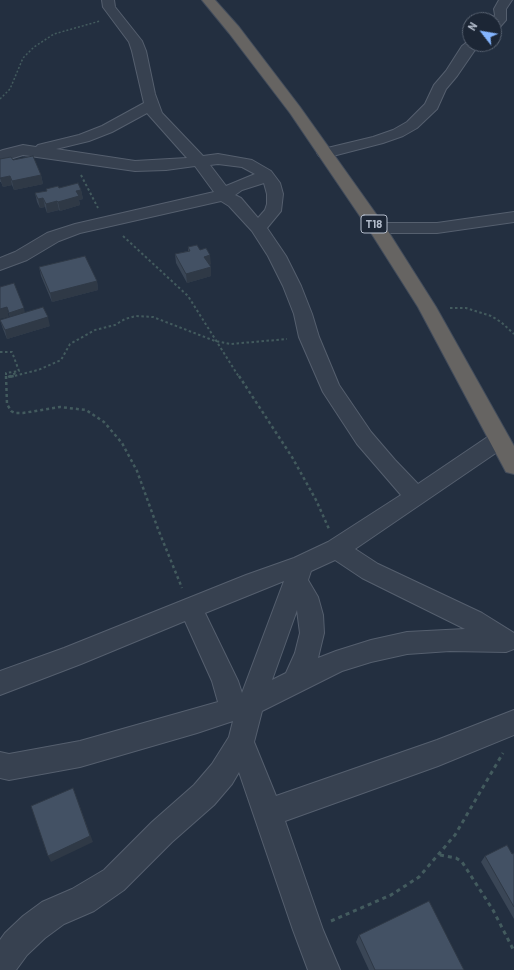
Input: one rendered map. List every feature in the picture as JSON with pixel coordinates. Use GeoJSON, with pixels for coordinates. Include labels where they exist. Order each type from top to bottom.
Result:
{"type":"FeatureCollection","features":[{"type":"Feature","properties":{"kind":"highway","name":"T18"},"geometry":{"type":"LineString","coordinates":[[208,0],[234,30],[295,110],[377,228],[427,307],[514,466]]}},
{"type":"Feature","properties":{"kind":"street"},"geometry":{"type":"LineString","coordinates":[[108,0],[108,7],[131,35],[139,51],[151,105],[160,121],[199,162],[224,195],[235,202],[258,228],[277,256],[292,286],[303,314],[309,337],[330,387],[347,414],[387,466],[416,498]]}},
{"type":"Feature","properties":{"kind":"street"},"geometry":{"type":"LineString","coordinates":[[500,12],[502,4],[506,0]]}},
{"type":"Feature","properties":{"kind":"street"},"geometry":{"type":"LineString","coordinates":[[325,153],[378,140],[398,133],[412,125],[428,112],[439,88],[452,73],[465,52]]}},
{"type":"Feature","properties":{"kind":"street"},"geometry":{"type":"LineString","coordinates":[[0,157],[16,152],[35,150],[84,138],[107,129],[151,105]]}},
{"type":"Feature","properties":{"kind":"street"},"geometry":{"type":"LineString","coordinates":[[35,150],[136,166],[232,160],[258,168],[272,183],[276,204],[268,218],[258,228]]}},
{"type":"Feature","properties":{"kind":"street"},"geometry":{"type":"LineString","coordinates":[[0,264],[21,256],[53,237],[75,229],[104,221],[224,195],[236,187],[258,180],[265,174]]}},
{"type":"Feature","properties":{"kind":"street"},"geometry":{"type":"LineString","coordinates":[[377,228],[437,228],[514,217]]}},
{"type":"Feature","properties":{"kind":"street"},"geometry":{"type":"LineString","coordinates":[[0,683],[191,608],[299,573],[416,498],[455,469],[500,440]]}},
{"type":"Feature","properties":{"kind":"street"},"geometry":{"type":"LineString","coordinates":[[336,549],[370,571],[472,621],[510,643]]}},
{"type":"Feature","properties":{"kind":"street"},"geometry":{"type":"LineString","coordinates":[[295,682],[308,653],[312,633],[309,609],[299,573]]}},
{"type":"Feature","properties":{"kind":"street"},"geometry":{"type":"LineString","coordinates":[[299,573],[242,706],[240,742],[268,813],[308,930],[324,970]]}},
{"type":"Feature","properties":{"kind":"street"},"geometry":{"type":"LineString","coordinates":[[191,608],[225,681],[242,706]]}},
{"type":"Feature","properties":{"kind":"street"},"geometry":{"type":"LineString","coordinates":[[0,765],[9,767],[80,754],[242,706],[336,662],[371,651],[408,643],[450,640],[510,643]]}},
{"type":"Feature","properties":{"kind":"street"},"geometry":{"type":"LineString","coordinates":[[268,813],[423,759],[514,722]]}},
{"type":"Feature","properties":{"kind":"street"},"geometry":{"type":"LineString","coordinates":[[0,966],[16,944],[34,927],[53,913],[83,900],[114,880],[162,832],[204,795],[222,774],[240,742]]}},
{"type":"Feature","properties":{"kind":"path"},"geometry":{"type":"LineString","coordinates":[[0,99],[10,89],[23,58],[44,39],[69,28],[115,17]]}},
{"type":"Feature","properties":{"kind":"path"},"geometry":{"type":"LineString","coordinates":[[72,156],[78,171],[104,221],[118,230],[188,296],[215,341],[292,457],[316,500],[336,549]]}},
{"type":"Feature","properties":{"kind":"path"},"geometry":{"type":"LineString","coordinates":[[427,307],[466,308],[480,311],[501,322],[514,334]]}},
{"type":"Feature","properties":{"kind":"path"},"geometry":{"type":"LineString","coordinates":[[19,371],[8,377],[38,370],[61,360],[70,344],[95,330],[115,325],[125,319],[136,316],[153,317],[215,341],[231,344],[309,337]]}},
{"type":"Feature","properties":{"kind":"path"},"geometry":{"type":"LineString","coordinates":[[0,352],[12,352],[19,371]]}},
{"type":"Feature","properties":{"kind":"path"},"geometry":{"type":"LineString","coordinates":[[19,371],[6,373],[7,404],[11,411],[15,413],[23,413],[60,407],[86,410],[104,422],[122,443],[137,471],[158,529],[191,608]]}},
{"type":"Feature","properties":{"kind":"path"},"geometry":{"type":"LineString","coordinates":[[308,930],[391,895],[419,878],[440,855],[455,835],[504,751]]}},
{"type":"Feature","properties":{"kind":"path"},"geometry":{"type":"LineString","coordinates":[[440,855],[456,858],[462,862],[493,910],[514,951]]}},
{"type":"Feature","properties":{"kind":"building"},"geometry":{"type":"Polygon","coordinates":[[[33,156],[41,175],[12,181],[10,176],[0,178],[0,159],[11,157],[13,160],[33,156]]]}},
{"type":"Feature","properties":{"kind":"building"},"geometry":{"type":"Polygon","coordinates":[[[78,183],[81,190],[76,191],[79,196],[58,202],[46,204],[43,198],[38,199],[35,193],[47,191],[46,189],[58,186],[59,188],[78,183]]]}},
{"type":"Feature","properties":{"kind":"building"},"geometry":{"type":"Polygon","coordinates":[[[197,245],[200,250],[206,248],[210,255],[204,257],[211,267],[186,274],[175,254],[190,251],[188,247],[197,245]]]}},
{"type":"Feature","properties":{"kind":"building"},"geometry":{"type":"Polygon","coordinates":[[[85,256],[97,281],[50,293],[39,267],[85,256]]]}},
{"type":"Feature","properties":{"kind":"building"},"geometry":{"type":"Polygon","coordinates":[[[14,283],[24,308],[9,313],[7,307],[0,309],[0,287],[14,283]]]}},
{"type":"Feature","properties":{"kind":"building"},"geometry":{"type":"Polygon","coordinates":[[[43,307],[48,317],[5,330],[0,320],[43,307]]]}},
{"type":"Feature","properties":{"kind":"building"},"geometry":{"type":"Polygon","coordinates":[[[73,788],[90,836],[48,856],[31,806],[73,788]]]}},
{"type":"Feature","properties":{"kind":"building"},"geometry":{"type":"Polygon","coordinates":[[[507,845],[512,854],[514,853],[514,907],[485,856],[507,845]]]}},
{"type":"Feature","properties":{"kind":"building"},"geometry":{"type":"Polygon","coordinates":[[[429,901],[464,970],[375,970],[359,935],[429,901]]]}}]}
